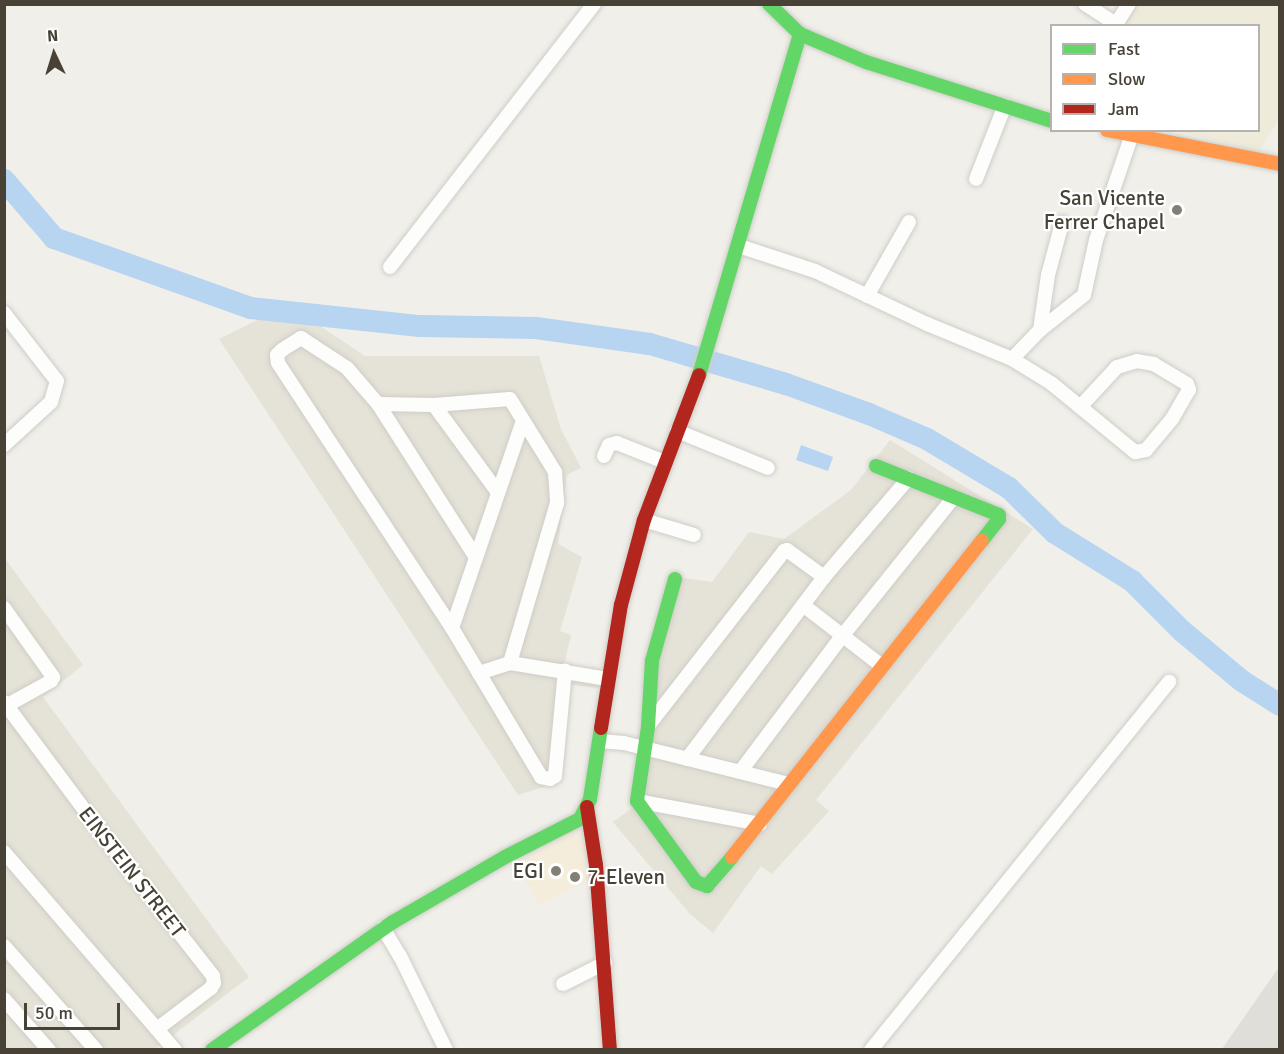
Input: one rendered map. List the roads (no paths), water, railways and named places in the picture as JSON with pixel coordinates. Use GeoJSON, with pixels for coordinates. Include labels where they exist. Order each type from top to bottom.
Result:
{"type":"FeatureCollection","features":[{"type":"Feature","properties":{"kind":"main road"},"geometry":{"type":"LineString","coordinates":[[769,4],[800,34],[866,62],[1050,120]]}},
{"type":"Feature","properties":{"kind":"main road"},"geometry":{"type":"LineString","coordinates":[[215,1049],[383,928],[505,857],[566,828],[580,819],[587,807],[600,741],[621,605],[644,520],[697,383],[800,34]]}},
{"type":"Feature","properties":{"kind":"main road"},"geometry":{"type":"LineString","coordinates":[[1120,132],[1280,165]]}},
{"type":"Feature","properties":{"kind":"main road"},"geometry":{"type":"LineString","coordinates":[[675,579],[652,662],[648,727],[637,801],[696,882],[702,886],[712,883],[760,824],[789,784],[999,519],[999,515],[876,466]]}},
{"type":"Feature","properties":{"kind":"main road"},"geometry":{"type":"LineString","coordinates":[[587,807],[596,865],[610,1050]]}},
{"type":"Feature","properties":{"kind":"street"},"geometry":{"type":"LineString","coordinates":[[390,267],[594,4]]}},
{"type":"Feature","properties":{"kind":"street"},"geometry":{"type":"LineString","coordinates":[[1085,4],[1115,24]]}},
{"type":"Feature","properties":{"kind":"street"},"geometry":{"type":"LineString","coordinates":[[1117,24],[1129,4]]}},
{"type":"Feature","properties":{"kind":"street"},"geometry":{"type":"LineString","coordinates":[[976,179],[1005,105]]}},
{"type":"Feature","properties":{"kind":"street"},"geometry":{"type":"LineString","coordinates":[[1012,359],[1040,330],[1079,302],[1084,295],[1096,240],[1132,134]]}},
{"type":"Feature","properties":{"kind":"street"},"geometry":{"type":"LineString","coordinates":[[867,296],[909,222]]}},
{"type":"Feature","properties":{"kind":"street"},"geometry":{"type":"LineString","coordinates":[[1040,330],[1048,275],[1062,223]]}},
{"type":"Feature","properties":{"kind":"street"},"geometry":{"type":"LineString","coordinates":[[739,246],[815,271],[1012,359],[1081,406],[1135,452],[1146,450],[1172,418],[1189,390],[1187,384],[1154,364],[1137,361],[1117,367],[1081,406]]}},
{"type":"Feature","properties":{"kind":"street"},"geometry":{"type":"LineString","coordinates":[[4,313],[57,381],[51,402],[4,445]]}},
{"type":"Feature","properties":{"kind":"street"},"geometry":{"type":"LineString","coordinates":[[475,556],[378,404],[347,368],[306,340],[297,339],[277,356],[278,363],[452,628],[541,777],[550,779],[555,776],[565,670]]}},
{"type":"Feature","properties":{"kind":"street"},"geometry":{"type":"LineString","coordinates":[[378,404],[434,405],[510,399],[555,472],[558,499],[510,663]]}},
{"type":"Feature","properties":{"kind":"street"},"geometry":{"type":"LineString","coordinates":[[434,405],[497,491]]}},
{"type":"Feature","properties":{"kind":"street"},"geometry":{"type":"LineString","coordinates":[[452,628],[497,491],[523,421]]}},
{"type":"Feature","properties":{"kind":"street"},"geometry":{"type":"LineString","coordinates":[[677,431],[768,468]]}},
{"type":"Feature","properties":{"kind":"street"},"geometry":{"type":"LineString","coordinates":[[604,456],[609,445],[617,442],[665,462]]}},
{"type":"Feature","properties":{"kind":"street"},"geometry":{"type":"LineString","coordinates":[[687,759],[824,578],[909,478]]}},
{"type":"Feature","properties":{"kind":"street"},"geometry":{"type":"LineString","coordinates":[[740,772],[843,635],[954,497]]}},
{"type":"Feature","properties":{"kind":"street"},"geometry":{"type":"LineString","coordinates":[[644,520],[694,535]]}},
{"type":"Feature","properties":{"kind":"street"},"geometry":{"type":"LineString","coordinates":[[648,727],[784,551],[787,550],[824,578]]}},
{"type":"Feature","properties":{"kind":"street"},"geometry":{"type":"LineString","coordinates":[[803,605],[882,666]]}},
{"type":"Feature","properties":{"kind":"street"},"geometry":{"type":"LineString","coordinates":[[4,608],[52,672],[51,681],[5,704]]}},
{"type":"Feature","properties":{"kind":"street"},"geometry":{"type":"LineString","coordinates":[[479,673],[510,663],[608,678]]}},
{"type":"Feature","properties":{"kind":"street"},"geometry":{"type":"LineString","coordinates":[[871,1050],[1169,682]]}},
{"type":"Feature","properties":{"kind":"street","name":"EINSTEIN STREET"},"geometry":{"type":"LineString","coordinates":[[5,704],[109,843],[213,976],[214,983],[211,988],[157,1029]]}},
{"type":"Feature","properties":{"kind":"street"},"geometry":{"type":"LineString","coordinates":[[600,741],[644,749],[789,784]]}},
{"type":"Feature","properties":{"kind":"street"},"geometry":{"type":"LineString","coordinates":[[637,801],[760,824]]}},
{"type":"Feature","properties":{"kind":"street"},"geometry":{"type":"LineString","coordinates":[[4,852],[175,1050]]}},
{"type":"Feature","properties":{"kind":"street"},"geometry":{"type":"LineString","coordinates":[[383,928],[400,956],[446,1050]]}},
{"type":"Feature","properties":{"kind":"street"},"geometry":{"type":"LineString","coordinates":[[4,945],[96,1050]]}},
{"type":"Feature","properties":{"kind":"street"},"geometry":{"type":"LineString","coordinates":[[563,984],[605,963]]}},
{"type":"Feature","properties":{"kind":"street"},"geometry":{"type":"LineString","coordinates":[[4,999],[49,1050]]}},
{"type":"Feature","properties":{"kind":"water"},"geometry":{"type":"Polygon","coordinates":[[[801,445],[833,457],[828,471],[796,460],[801,445]]]}},
{"type":"Feature","properties":{"kind":"waterway"},"geometry":{"type":"LineString","coordinates":[[4,180],[54,238],[251,308],[420,326],[536,328],[650,344],[786,384],[869,414],[927,439],[1009,488],[1055,533],[1132,581],[1182,631],[1242,681],[1280,705]]}},
{"type":"Feature","properties":{"kind":"place","name":"San Vicente Ferrer Chapel"},"geometry":{"type":"Point","coordinates":[1177,210]}},
{"type":"Feature","properties":{"kind":"place","name":"EGI"},"geometry":{"type":"Point","coordinates":[556,871]}},
{"type":"Feature","properties":{"kind":"place","name":"7-Eleven"},"geometry":{"type":"Point","coordinates":[575,877]}}]}
